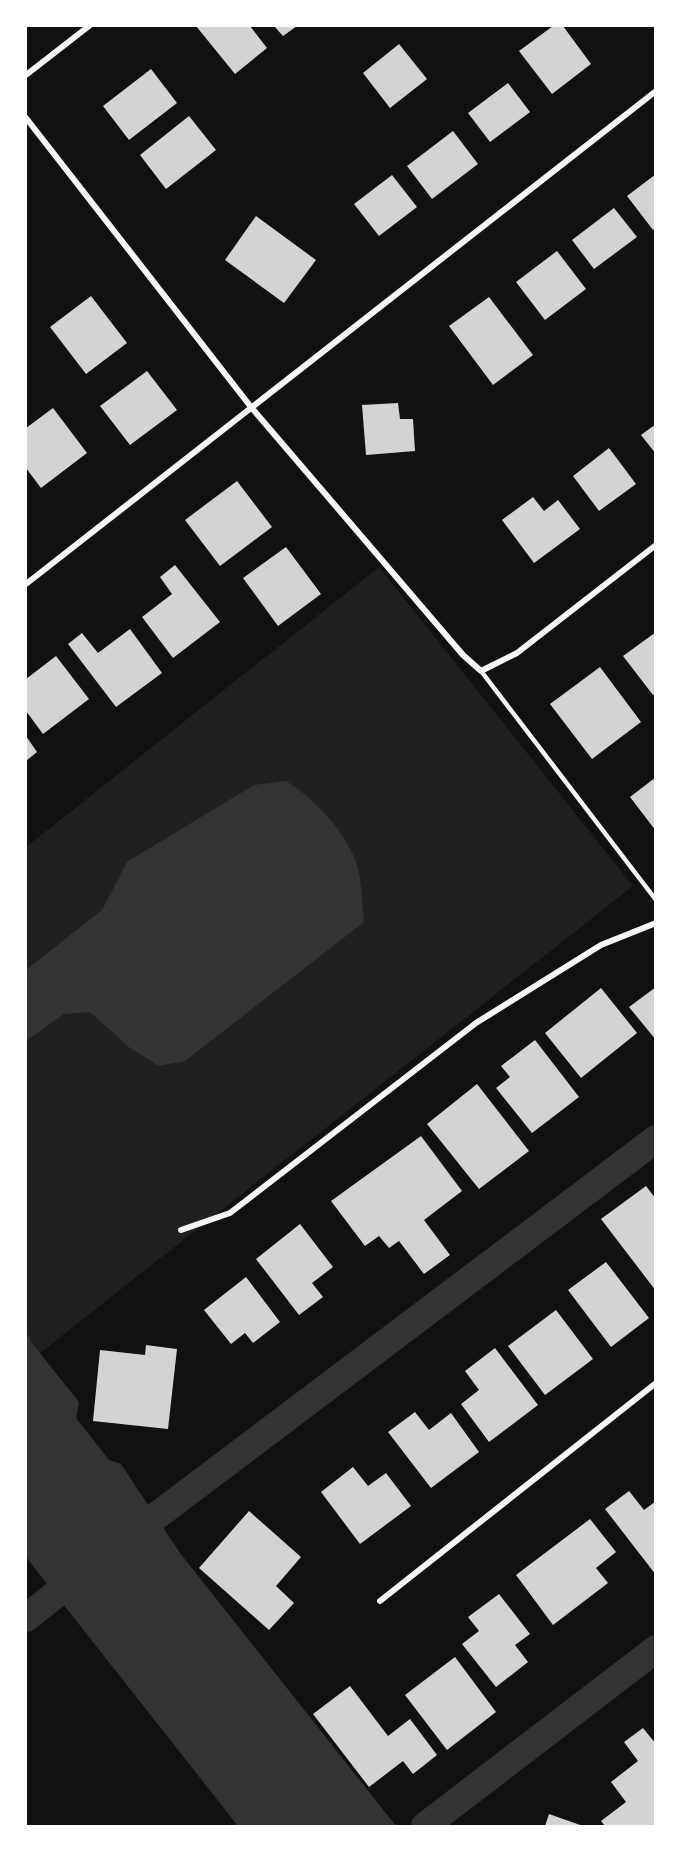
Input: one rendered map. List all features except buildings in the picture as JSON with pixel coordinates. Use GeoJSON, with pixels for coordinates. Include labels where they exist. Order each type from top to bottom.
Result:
{"type":"FeatureCollection","features":[{"type":"Feature","properties":{"kind":"street"},"geometry":{"type":"LineString","coordinates":[[26,75],[89,26]]}},
{"type":"Feature","properties":{"kind":"street"},"geometry":{"type":"LineString","coordinates":[[26,584],[656,91]]}},
{"type":"Feature","properties":{"kind":"street"},"geometry":{"type":"LineString","coordinates":[[26,118],[251,407],[463,655],[482,671],[517,653],[656,545]]}},
{"type":"Feature","properties":{"kind":"street"},"geometry":{"type":"LineString","coordinates":[[182,1230],[230,1213],[476,1023],[601,945],[656,923]]}},
{"type":"Feature","properties":{"kind":"street"},"geometry":{"type":"LineString","coordinates":[[380,1601],[656,1383]]}},
{"type":"Feature","properties":{"kind":"lane"},"geometry":{"type":"LineString","coordinates":[[482,671],[656,900]]}},
{"type":"Feature","properties":{"kind":"shaded area"},"geometry":{"type":"Polygon","coordinates":[[[379,567],[633,886],[26,1364],[26,847],[379,567]]]}},
{"type":"Feature","properties":{"kind":"shaded area"},"geometry":{"type":"Polygon","coordinates":[[[286,781],[308,797],[328,817],[346,841],[359,872],[364,922],[185,1061],[159,1066],[130,1048],[90,1012],[64,1014],[26,1041],[26,970],[102,910],[127,862],[254,785],[286,781]]]}},
{"type":"Feature","properties":{"kind":"shaded area"},"geometry":{"type":"Polygon","coordinates":[[[26,1331],[31,1342],[79,1402],[76,1418],[109,1460],[121,1464],[180,1553],[396,1826],[238,1826],[26,1557],[26,1331]]]}},
{"type":"Feature","properties":{"kind":"waterway"},"geometry":{"type":"LineString","coordinates":[[126,1539],[656,1139]]}},
{"type":"Feature","properties":{"kind":"waterway"},"geometry":{"type":"LineString","coordinates":[[26,1618],[85,1571]]}},
{"type":"Feature","properties":{"kind":"waterway"},"geometry":{"type":"LineString","coordinates":[[425,1826],[656,1649]]}}]}
